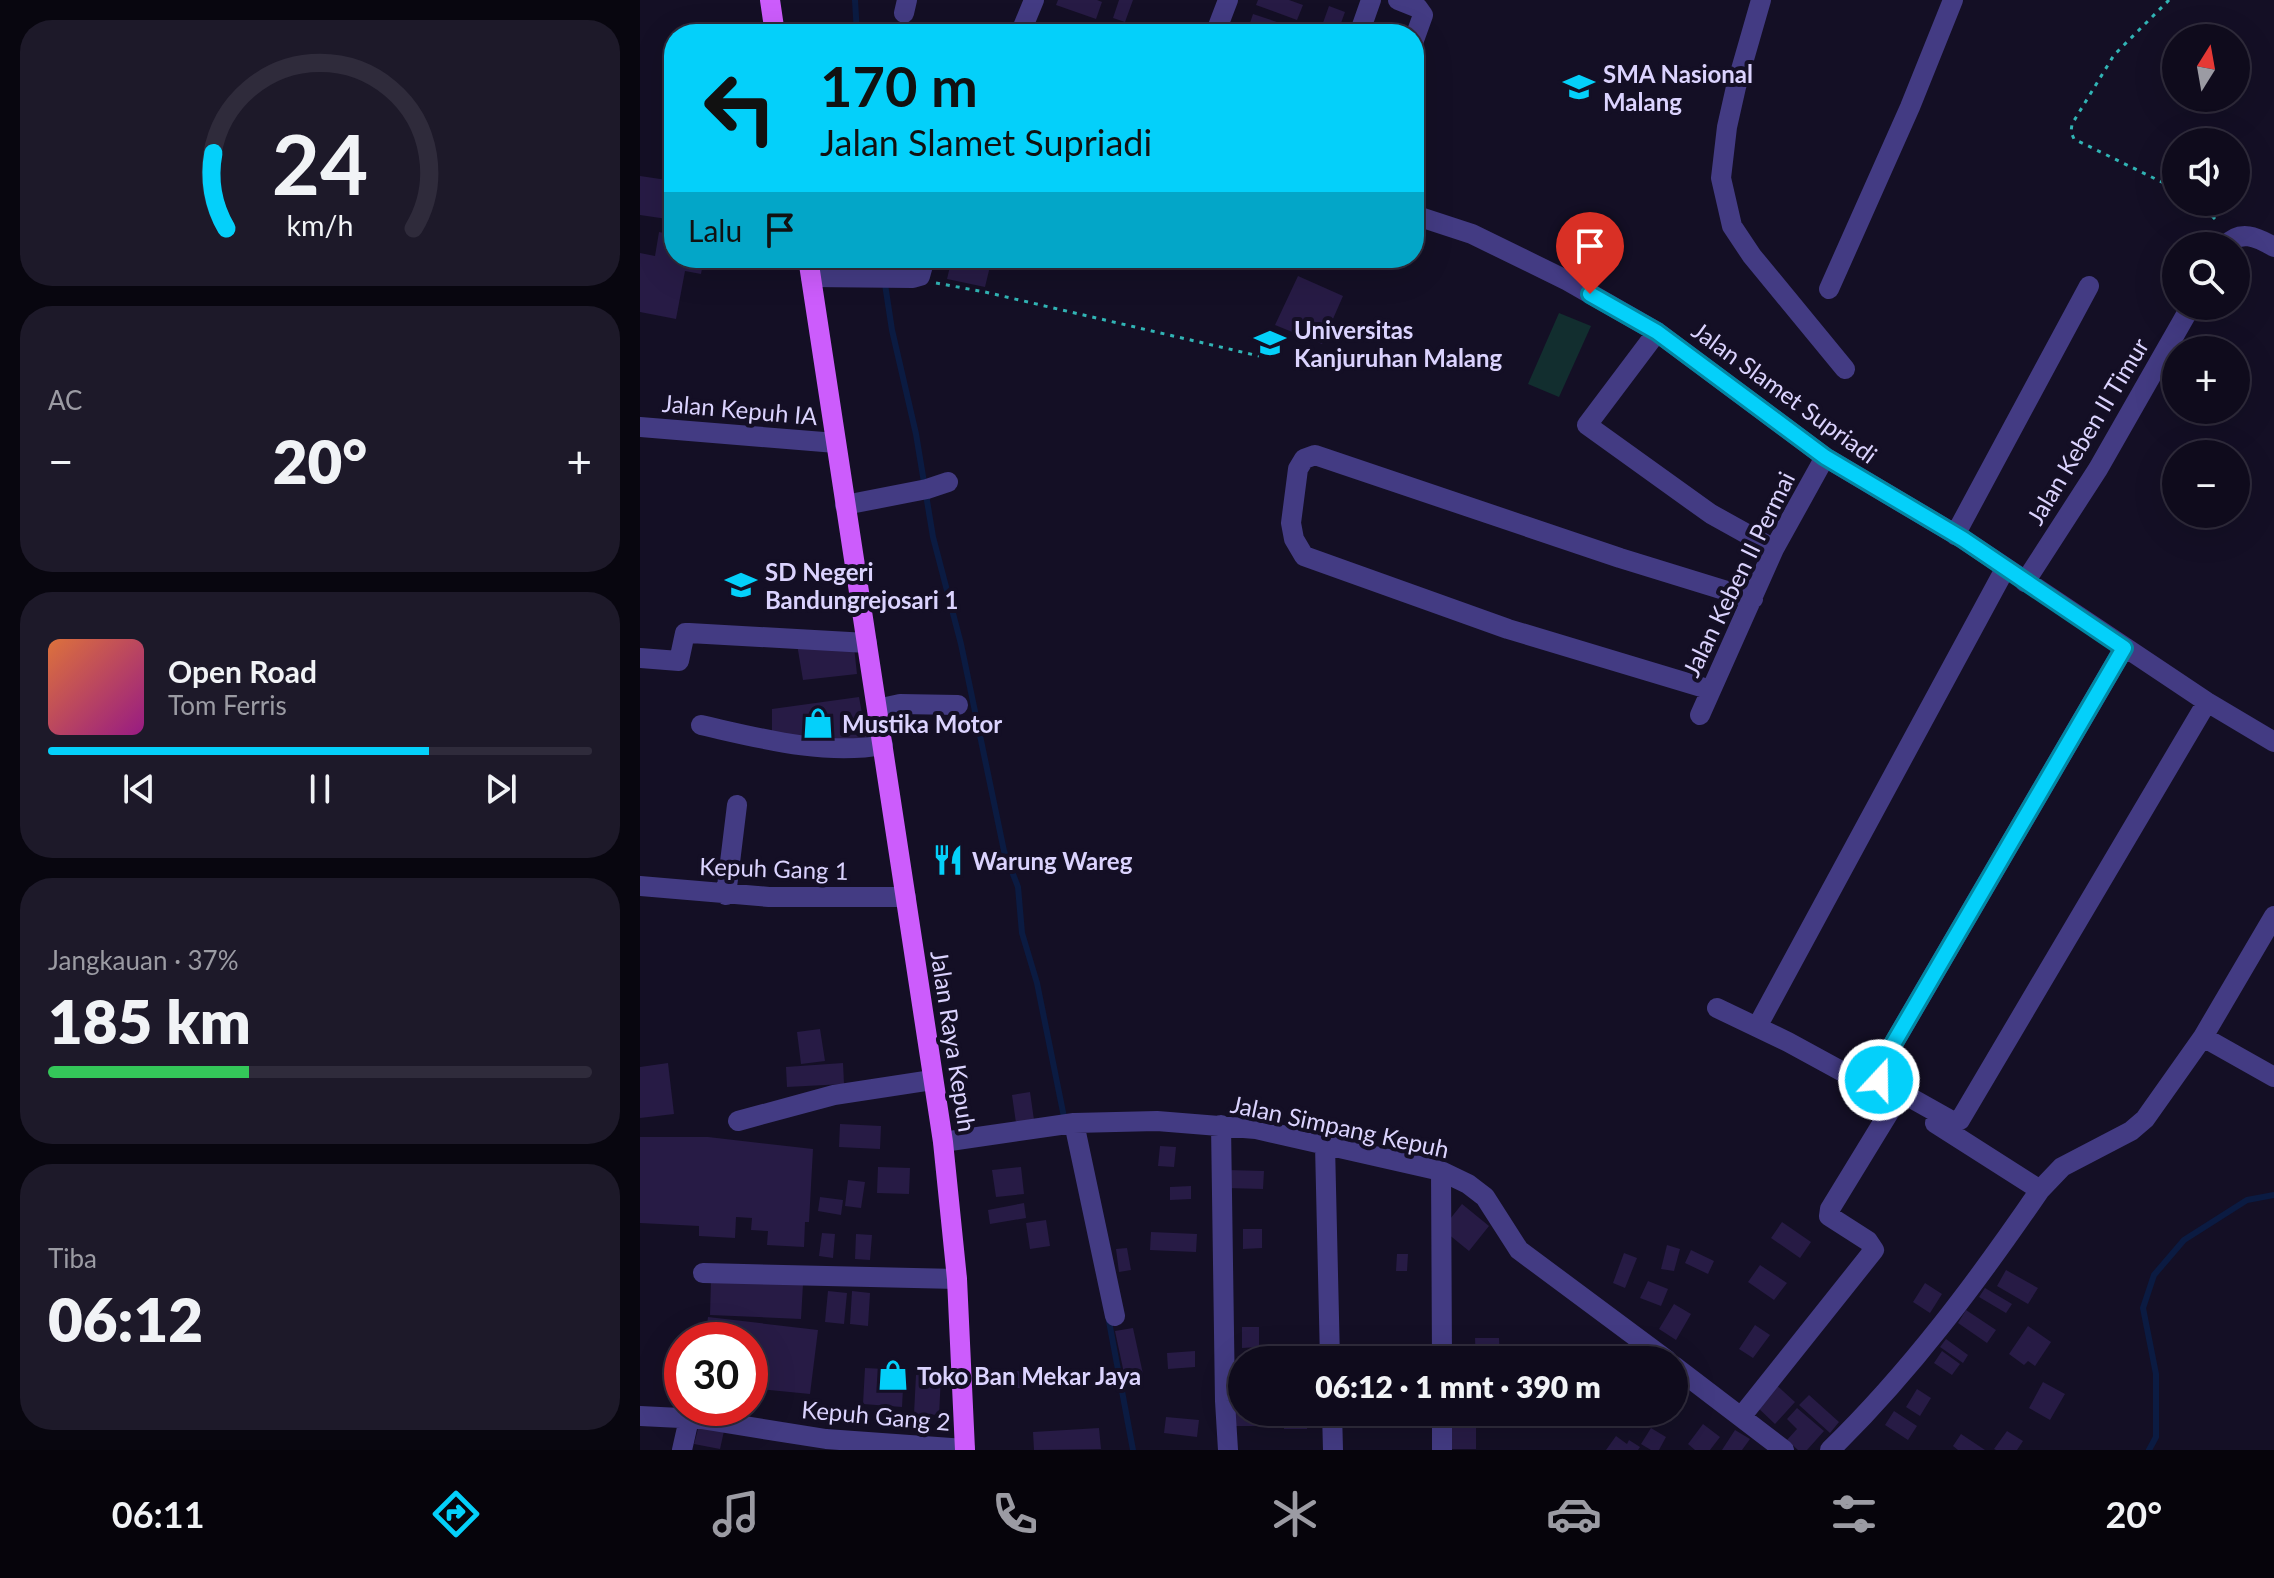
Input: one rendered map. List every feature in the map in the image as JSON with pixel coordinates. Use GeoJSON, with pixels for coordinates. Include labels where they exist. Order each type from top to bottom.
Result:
{"type":"FeatureCollection","features":[{"type":"Feature","properties":{"kind":"main road"},"geometry":{"type":"LineString","coordinates":[[770,0],[774,24]]}},
{"type":"Feature","properties":{"kind":"main road","name":"Jalan Raya Kepuh"},"geometry":{"type":"LineString","coordinates":[[809,268],[943,1142],[957,1279],[965,1450]]}},
{"type":"Feature","properties":{"kind":"street"},"geometry":{"type":"LineString","coordinates":[[1024,24],[1034,0]]}},
{"type":"Feature","properties":{"kind":"street"},"geometry":{"type":"LineString","coordinates":[[1219,24],[1228,0]]}},
{"type":"Feature","properties":{"kind":"street"},"geometry":{"type":"LineString","coordinates":[[1363,24],[1371,0]]}},
{"type":"Feature","properties":{"kind":"street"},"geometry":{"type":"LineString","coordinates":[[1398,0],[1418,8],[1423,15],[1420,24]]}},
{"type":"Feature","properties":{"kind":"street"},"geometry":{"type":"LineString","coordinates":[[1829,289],[1910,107],[1953,0]]}},
{"type":"Feature","properties":{"kind":"street"},"geometry":{"type":"LineString","coordinates":[[1761,4],[1727,127],[1721,178],[1732,226],[1752,256],[1845,369]]}},
{"type":"Feature","properties":{"kind":"street","name":"Jalan Slamet Supriadi"},"geometry":{"type":"LineString","coordinates":[[1424,218],[1472,234],[1568,281],[1657,332],[1825,457],[1955,535],[2207,702],[2274,742]]}},
{"type":"Feature","properties":{"kind":"street"},"geometry":{"type":"LineString","coordinates":[[2250,236],[2274,247]]}},
{"type":"Feature","properties":{"kind":"street"},"geometry":{"type":"LineString","coordinates":[[809,268],[868,277],[908,278],[920,276],[922,268]]}},
{"type":"Feature","properties":{"kind":"street"},"geometry":{"type":"LineString","coordinates":[[1955,535],[2089,286]]}},
{"type":"Feature","properties":{"kind":"street","name":"Jalan Keben II Timur"},"geometry":{"type":"LineString","coordinates":[[2025,582],[2098,469],[2183,320]]}},
{"type":"Feature","properties":{"kind":"street"},"geometry":{"type":"LineString","coordinates":[[1657,332],[1587,425],[1711,514],[1774,549]]}},
{"type":"Feature","properties":{"kind":"street","name":"Jalan Kepuh IA"},"geometry":{"type":"LineString","coordinates":[[640,427],[836,443]]}},
{"type":"Feature","properties":{"kind":"street"},"geometry":{"type":"LineString","coordinates":[[1711,690],[1508,629],[1304,556],[1294,539],[1291,523],[1298,469],[1304,459],[1315,455],[1620,558],[1753,599]]}},
{"type":"Feature","properties":{"kind":"street","name":"Jalan Keben II Permai"},"geometry":{"type":"LineString","coordinates":[[1700,715],[1774,549],[1825,457]]}},
{"type":"Feature","properties":{"kind":"street"},"geometry":{"type":"LineString","coordinates":[[845,505],[948,482]]}},
{"type":"Feature","properties":{"kind":"street"},"geometry":{"type":"LineString","coordinates":[[1757,1027],[2005,569]]}},
{"type":"Feature","properties":{"kind":"street"},"geometry":{"type":"LineString","coordinates":[[640,658],[679,661],[685,633],[867,643]]}},
{"type":"Feature","properties":{"kind":"street"},"geometry":{"type":"LineString","coordinates":[[2124,648],[1878,1070],[1879,1080],[1952,1121],[1960,1120],[2207,702]]}},
{"type":"Feature","properties":{"kind":"street"},"geometry":{"type":"LineString","coordinates":[[877,709],[900,704],[958,705]]}},
{"type":"Feature","properties":{"kind":"street"},"geometry":{"type":"LineString","coordinates":[[701,725],[781,743],[863,749],[883,745]]}},
{"type":"Feature","properties":{"kind":"street"},"geometry":{"type":"LineString","coordinates":[[726,895],[737,805]]}},
{"type":"Feature","properties":{"kind":"street","name":"Kepuh Gang 1"},"geometry":{"type":"LineString","coordinates":[[640,886],[769,897],[906,897]]}},
{"type":"Feature","properties":{"kind":"street"},"geometry":{"type":"LineString","coordinates":[[1830,1450],[1877,1404],[1925,1346],[2040,1190],[2062,1167],[2131,1131],[2145,1119],[2203,1037],[2273,918]]}},
{"type":"Feature","properties":{"kind":"street"},"geometry":{"type":"LineString","coordinates":[[1717,1008],[1896,1101],[2040,1190]]}},
{"type":"Feature","properties":{"kind":"street"},"geometry":{"type":"LineString","coordinates":[[2203,1037],[2274,1077]]}},
{"type":"Feature","properties":{"kind":"street"},"geometry":{"type":"LineString","coordinates":[[738,1121],[834,1095],[932,1080]]}},
{"type":"Feature","properties":{"kind":"street"},"geometry":{"type":"LineString","coordinates":[[1741,1417],[1874,1250],[1868,1241],[1829,1216],[1830,1209],[1896,1101]]}},
{"type":"Feature","properties":{"kind":"street","name":"Jalan Simpang Kepuh"},"geometry":{"type":"LineString","coordinates":[[943,1142],[1073,1123],[1157,1121],[1256,1129],[1441,1171],[1468,1184],[1485,1197],[1519,1250],[1648,1346]]}},
{"type":"Feature","properties":{"kind":"street"},"geometry":{"type":"LineString","coordinates":[[1073,1123],[1115,1316]]}},
{"type":"Feature","properties":{"kind":"street"},"geometry":{"type":"LineString","coordinates":[[1221,1125],[1228,1450]]}},
{"type":"Feature","properties":{"kind":"street"},"geometry":{"type":"LineString","coordinates":[[1325,1145],[1330,1346]]}},
{"type":"Feature","properties":{"kind":"street"},"geometry":{"type":"LineString","coordinates":[[1441,1171],[1442,1346]]}},
{"type":"Feature","properties":{"kind":"street"},"geometry":{"type":"LineString","coordinates":[[703,1273],[957,1279]]}},
{"type":"Feature","properties":{"kind":"street"},"geometry":{"type":"LineString","coordinates":[[1688,1377],[1784,1450]]}},
{"type":"Feature","properties":{"kind":"street","name":"Kepuh Gang 2"},"geometry":{"type":"LineString","coordinates":[[640,1416],[664,1417]]}},
{"type":"Feature","properties":{"kind":"street"},"geometry":{"type":"LineString","coordinates":[[682,1450],[687,1426]]}},
{"type":"Feature","properties":{"kind":"street","name":"Kepuh Gang 2"},"geometry":{"type":"LineString","coordinates":[[737,1426],[826,1439],[965,1450]]}},
{"type":"Feature","properties":{"kind":"street"},"geometry":{"type":"LineString","coordinates":[[1332,1426],[1333,1450]]}},
{"type":"Feature","properties":{"kind":"street"},"geometry":{"type":"LineString","coordinates":[[1442,1426],[1442,1450]]}},
{"type":"Feature","properties":{"kind":"path"},"geometry":{"type":"LineString","coordinates":[[2162,182],[2074,139],[2071,132],[2072,124],[2114,55],[2169,0]]}},
{"type":"Feature","properties":{"kind":"path"},"geometry":{"type":"LineString","coordinates":[[908,278],[985,292],[1259,356]]}},
{"type":"Feature","properties":{"kind":"green space"},"geometry":{"type":"Polygon","coordinates":[[[1559,313],[1591,326],[1559,397],[1528,384],[1559,313]]]}},
{"type":"Feature","properties":{"kind":"building"},"geometry":{"type":"Polygon","coordinates":[[[1058,0],[1102,2],[1096,19],[1056,5],[1058,0]]]}},
{"type":"Feature","properties":{"kind":"building"},"geometry":{"type":"Polygon","coordinates":[[[1119,0],[1133,0],[1125,22],[1113,18],[1119,0]]]}},
{"type":"Feature","properties":{"kind":"building"},"geometry":{"type":"Polygon","coordinates":[[[1258,0],[1289,0],[1303,5],[1297,20],[1256,5],[1258,0]]]}},
{"type":"Feature","properties":{"kind":"building"},"geometry":{"type":"Polygon","coordinates":[[[1329,6],[1345,12],[1341,24],[1323,24],[1329,6]]]}},
{"type":"Feature","properties":{"kind":"building"},"geometry":{"type":"Polygon","coordinates":[[[1253,14],[1283,24],[1250,24],[1253,14]]]}},
{"type":"Feature","properties":{"kind":"building"},"geometry":{"type":"Polygon","coordinates":[[[640,176],[664,180],[664,219],[640,215],[640,176]]]}},
{"type":"Feature","properties":{"kind":"building"},"geometry":{"type":"Polygon","coordinates":[[[659,232],[664,233],[664,268],[702,268],[701,274],[685,271],[676,319],[640,312],[640,253],[655,256],[659,232]]]}},
{"type":"Feature","properties":{"kind":"building"},"geometry":{"type":"Polygon","coordinates":[[[950,268],[990,268],[985,287],[947,279],[950,268]]]}},
{"type":"Feature","properties":{"kind":"building"},"geometry":{"type":"Polygon","coordinates":[[[1298,276],[1343,296],[1322,344],[1275,325],[1298,276]]]}},
{"type":"Feature","properties":{"kind":"building"},"geometry":{"type":"Polygon","coordinates":[[[797,644],[854,647],[857,674],[803,680],[797,644]]]}},
{"type":"Feature","properties":{"kind":"building","name":"Mustika Motor"},"geometry":{"type":"Polygon","coordinates":[[[859,697],[867,740],[772,737],[772,709],[859,697]]]}},
{"type":"Feature","properties":{"kind":"building"},"geometry":{"type":"Polygon","coordinates":[[[820,1029],[825,1061],[801,1064],[797,1032],[820,1029]]]}},
{"type":"Feature","properties":{"kind":"building"},"geometry":{"type":"Polygon","coordinates":[[[668,1063],[674,1114],[640,1118],[640,1067],[668,1063]]]}},
{"type":"Feature","properties":{"kind":"building"},"geometry":{"type":"Polygon","coordinates":[[[843,1063],[844,1084],[787,1087],[786,1067],[843,1063]]]}},
{"type":"Feature","properties":{"kind":"building"},"geometry":{"type":"Polygon","coordinates":[[[1030,1092],[1034,1120],[1016,1123],[1012,1095],[1030,1092]]]}},
{"type":"Feature","properties":{"kind":"building"},"geometry":{"type":"Polygon","coordinates":[[[840,1124],[881,1126],[880,1149],[839,1147],[840,1124]]]}},
{"type":"Feature","properties":{"kind":"building"},"geometry":{"type":"Polygon","coordinates":[[[640,1137],[708,1137],[813,1149],[809,1222],[805,1222],[804,1247],[767,1245],[768,1231],[751,1230],[752,1218],[736,1217],[735,1238],[699,1236],[699,1226],[640,1223],[640,1137]]]}},
{"type":"Feature","properties":{"kind":"building"},"geometry":{"type":"Polygon","coordinates":[[[1160,1146],[1176,1147],[1174,1167],[1158,1166],[1160,1146]]]}},
{"type":"Feature","properties":{"kind":"building"},"geometry":{"type":"Polygon","coordinates":[[[878,1167],[910,1168],[909,1194],[877,1193],[878,1167]]]}},
{"type":"Feature","properties":{"kind":"building"},"geometry":{"type":"Polygon","coordinates":[[[1021,1167],[1024,1194],[996,1197],[992,1170],[1021,1167]]]}},
{"type":"Feature","properties":{"kind":"building"},"geometry":{"type":"Polygon","coordinates":[[[1227,1170],[1264,1171],[1263,1189],[1226,1188],[1227,1170]]]}},
{"type":"Feature","properties":{"kind":"building"},"geometry":{"type":"Polygon","coordinates":[[[848,1180],[865,1182],[861,1208],[845,1206],[848,1180]]]}},
{"type":"Feature","properties":{"kind":"building"},"geometry":{"type":"Polygon","coordinates":[[[1191,1186],[1191,1199],[1170,1200],[1170,1187],[1191,1186]]]}},
{"type":"Feature","properties":{"kind":"building"},"geometry":{"type":"Polygon","coordinates":[[[820,1197],[843,1200],[841,1215],[818,1211],[820,1197]]]}},
{"type":"Feature","properties":{"kind":"building"},"geometry":{"type":"Polygon","coordinates":[[[1024,1203],[1026,1218],[990,1224],[988,1210],[1024,1203]]]}},
{"type":"Feature","properties":{"kind":"building"},"geometry":{"type":"Polygon","coordinates":[[[1462,1204],[1489,1226],[1469,1251],[1442,1229],[1462,1204]]]}},
{"type":"Feature","properties":{"kind":"building"},"geometry":{"type":"Polygon","coordinates":[[[1046,1220],[1050,1246],[1030,1249],[1026,1223],[1046,1220]]]}},
{"type":"Feature","properties":{"kind":"building"},"geometry":{"type":"Polygon","coordinates":[[[1782,1222],[1811,1242],[1800,1258],[1771,1238],[1782,1222]]]}},
{"type":"Feature","properties":{"kind":"building"},"geometry":{"type":"Polygon","coordinates":[[[1243,1229],[1262,1229],[1262,1248],[1243,1249],[1243,1229]]]}},
{"type":"Feature","properties":{"kind":"building"},"geometry":{"type":"Polygon","coordinates":[[[1151,1232],[1197,1234],[1196,1252],[1150,1250],[1151,1232]]]}},
{"type":"Feature","properties":{"kind":"building"},"geometry":{"type":"Polygon","coordinates":[[[822,1233],[835,1234],[833,1258],[819,1256],[822,1233]]]}},
{"type":"Feature","properties":{"kind":"building"},"geometry":{"type":"Polygon","coordinates":[[[856,1234],[872,1235],[870,1260],[855,1259],[856,1234]]]}},
{"type":"Feature","properties":{"kind":"building"},"geometry":{"type":"Polygon","coordinates":[[[1667,1245],[1680,1249],[1674,1271],[1661,1269],[1667,1245]]]}},
{"type":"Feature","properties":{"kind":"building"},"geometry":{"type":"Polygon","coordinates":[[[1127,1248],[1131,1270],[1119,1272],[1116,1249],[1127,1248]]]}},
{"type":"Feature","properties":{"kind":"building"},"geometry":{"type":"Polygon","coordinates":[[[1691,1250],[1714,1261],[1708,1274],[1685,1263],[1691,1250]]]}},
{"type":"Feature","properties":{"kind":"building"},"geometry":{"type":"Polygon","coordinates":[[[1624,1253],[1637,1258],[1625,1288],[1613,1283],[1624,1253]]]}},
{"type":"Feature","properties":{"kind":"building"},"geometry":{"type":"Polygon","coordinates":[[[1397,1254],[1408,1254],[1407,1271],[1396,1271],[1397,1254]]]}},
{"type":"Feature","properties":{"kind":"building"},"geometry":{"type":"Polygon","coordinates":[[[1760,1265],[1787,1283],[1774,1300],[1748,1282],[1760,1265]]]}},
{"type":"Feature","properties":{"kind":"building"},"geometry":{"type":"Polygon","coordinates":[[[2006,1270],[2038,1288],[2028,1304],[1997,1286],[2006,1270]]]}},
{"type":"Feature","properties":{"kind":"building"},"geometry":{"type":"Polygon","coordinates":[[[711,1280],[803,1284],[801,1319],[710,1315],[711,1280]]]}},
{"type":"Feature","properties":{"kind":"building"},"geometry":{"type":"Polygon","coordinates":[[[1648,1281],[1668,1289],[1661,1306],[1640,1298],[1648,1281]]]}},
{"type":"Feature","properties":{"kind":"building"},"geometry":{"type":"Polygon","coordinates":[[[1925,1283],[1942,1294],[1930,1313],[1913,1302],[1925,1283]]]}},
{"type":"Feature","properties":{"kind":"building"},"geometry":{"type":"Polygon","coordinates":[[[1985,1288],[2012,1304],[2006,1313],[1979,1297],[1985,1288]]]}},
{"type":"Feature","properties":{"kind":"building"},"geometry":{"type":"Polygon","coordinates":[[[828,1291],[847,1293],[844,1324],[825,1322],[828,1291]]]}},
{"type":"Feature","properties":{"kind":"building"},"geometry":{"type":"Polygon","coordinates":[[[852,1291],[870,1293],[868,1326],[850,1324],[852,1291]]]}},
{"type":"Feature","properties":{"kind":"building"},"geometry":{"type":"Polygon","coordinates":[[[1674,1304],[1691,1314],[1676,1340],[1659,1329],[1674,1304]]]}},
{"type":"Feature","properties":{"kind":"building"},"geometry":{"type":"Polygon","coordinates":[[[1966,1310],[1996,1330],[1987,1343],[1958,1323],[1966,1310]]]}},
{"type":"Feature","properties":{"kind":"building"},"geometry":{"type":"Polygon","coordinates":[[[708,1317],[750,1322],[707,1322],[708,1317]]]}},
{"type":"Feature","properties":{"kind":"building"},"geometry":{"type":"Polygon","coordinates":[[[768,1324],[818,1330],[810,1394],[768,1390],[768,1324]]]}},
{"type":"Feature","properties":{"kind":"building"},"geometry":{"type":"Polygon","coordinates":[[[1755,1325],[1770,1335],[1753,1358],[1739,1349],[1755,1325]]]}},
{"type":"Feature","properties":{"kind":"building"},"geometry":{"type":"Polygon","coordinates":[[[2028,1326],[2051,1342],[2035,1366],[2028,1361],[2024,1365],[2009,1354],[2028,1326]]]}},
{"type":"Feature","properties":{"kind":"building"},"geometry":{"type":"Polygon","coordinates":[[[1242,1327],[1259,1327],[1259,1346],[1242,1346],[1242,1327]]]}},
{"type":"Feature","properties":{"kind":"building"},"geometry":{"type":"Polygon","coordinates":[[[1133,1328],[1143,1374],[1125,1378],[1115,1331],[1133,1328]]]}},
{"type":"Feature","properties":{"kind":"building"},"geometry":{"type":"Polygon","coordinates":[[[1475,1338],[1499,1338],[1499,1346],[1475,1346],[1475,1338]]]}},
{"type":"Feature","properties":{"kind":"building"},"geometry":{"type":"Polygon","coordinates":[[[1946,1339],[1968,1355],[1963,1363],[1940,1347],[1946,1339]]]}},
{"type":"Feature","properties":{"kind":"building"},"geometry":{"type":"Polygon","coordinates":[[[1195,1351],[1195,1367],[1168,1369],[1167,1353],[1195,1351]]]}},
{"type":"Feature","properties":{"kind":"building"},"geometry":{"type":"Polygon","coordinates":[[[1942,1351],[1960,1364],[1952,1375],[1934,1363],[1942,1351]]]}},
{"type":"Feature","properties":{"kind":"building"},"geometry":{"type":"Polygon","coordinates":[[[865,1368],[904,1370],[902,1407],[863,1404],[865,1368]]]}},
{"type":"Feature","properties":{"kind":"building"},"geometry":{"type":"Polygon","coordinates":[[[1011,1370],[1029,1373],[1027,1389],[1009,1387],[1011,1370]]]}},
{"type":"Feature","properties":{"kind":"building"},"geometry":{"type":"Polygon","coordinates":[[[916,1375],[941,1376],[939,1415],[914,1414],[916,1375]]]}},
{"type":"Feature","properties":{"kind":"building"},"geometry":{"type":"Polygon","coordinates":[[[2043,1382],[2065,1394],[2050,1420],[2029,1408],[2043,1382]]]}},
{"type":"Feature","properties":{"kind":"building"},"geometry":{"type":"Polygon","coordinates":[[[1774,1383],[1795,1402],[1775,1424],[1755,1405],[1774,1383]]]}},
{"type":"Feature","properties":{"kind":"building"},"geometry":{"type":"Polygon","coordinates":[[[1917,1389],[1931,1398],[1920,1416],[1906,1407],[1917,1389]]]}},
{"type":"Feature","properties":{"kind":"building"},"geometry":{"type":"Polygon","coordinates":[[[1809,1395],[1839,1422],[1830,1433],[1799,1405],[1809,1395]]]}},
{"type":"Feature","properties":{"kind":"building"},"geometry":{"type":"Polygon","coordinates":[[[1797,1408],[1824,1431],[1807,1450],[1798,1450],[1787,1440],[1797,1429],[1787,1419],[1797,1408]]]}},
{"type":"Feature","properties":{"kind":"building"},"geometry":{"type":"Polygon","coordinates":[[[1894,1411],[1917,1426],[1908,1440],[1885,1425],[1894,1411]]]}},
{"type":"Feature","properties":{"kind":"building"},"geometry":{"type":"Polygon","coordinates":[[[1166,1417],[1199,1420],[1197,1437],[1164,1433],[1166,1417]]]}},
{"type":"Feature","properties":{"kind":"building"},"geometry":{"type":"Polygon","coordinates":[[[1703,1424],[1720,1437],[1710,1450],[1695,1450],[1688,1444],[1703,1424]]]}},
{"type":"Feature","properties":{"kind":"building"},"geometry":{"type":"Polygon","coordinates":[[[699,1426],[724,1431],[720,1449],[694,1444],[699,1426]]]}},
{"type":"Feature","properties":{"kind":"building"},"geometry":{"type":"Polygon","coordinates":[[[1284,1426],[1307,1426],[1307,1429],[1284,1429],[1284,1426]]]}},
{"type":"Feature","properties":{"kind":"building"},"geometry":{"type":"Polygon","coordinates":[[[1451,1426],[1476,1426],[1476,1449],[1451,1449],[1451,1426]]]}},
{"type":"Feature","properties":{"kind":"building"},"geometry":{"type":"Polygon","coordinates":[[[1099,1428],[1101,1449],[1034,1450],[1033,1432],[1099,1428]]]}},
{"type":"Feature","properties":{"kind":"building"},"geometry":{"type":"Polygon","coordinates":[[[1651,1428],[1666,1437],[1659,1450],[1651,1450],[1641,1444],[1651,1428]]]}},
{"type":"Feature","properties":{"kind":"building"},"geometry":{"type":"Polygon","coordinates":[[[1735,1430],[1750,1439],[1742,1450],[1722,1450],[1735,1430]]]}},
{"type":"Feature","properties":{"kind":"building"},"geometry":{"type":"Polygon","coordinates":[[[2007,1431],[2023,1441],[2017,1450],[1994,1449],[2007,1431]]]}},
{"type":"Feature","properties":{"kind":"building"},"geometry":{"type":"Polygon","coordinates":[[[1961,1434],[1985,1450],[1958,1450],[1953,1446],[1961,1434]]]}},
{"type":"Feature","properties":{"kind":"building"},"geometry":{"type":"Polygon","coordinates":[[[1616,1436],[1627,1444],[1629,1440],[1640,1447],[1638,1450],[1606,1450],[1616,1436]]]}},
{"type":"Feature","properties":{"kind":"waterway"},"geometry":{"type":"LineString","coordinates":[[855,0],[856,24]]}},
{"type":"Feature","properties":{"kind":"waterway"},"geometry":{"type":"LineString","coordinates":[[883,268],[933,537],[961,644],[1004,851],[1018,887],[1022,933],[1037,983],[1065,1122]]}},
{"type":"Feature","properties":{"kind":"waterway"},"geometry":{"type":"LineString","coordinates":[[2149,1450],[2156,1437],[2156,1374],[2143,1308],[2154,1275],[2184,1240],[2247,1200],[2274,1195]]}},
{"type":"Feature","properties":{"kind":"waterway"},"geometry":{"type":"LineString","coordinates":[[1108,1316],[1133,1450]]}},
{"type":"Feature","properties":{"kind":"place","name":"SMA Nasional Malang"},"geometry":{"type":"Point","coordinates":[1579,87]}},
{"type":"Feature","properties":{"kind":"place","name":"Universitas Kanjuruhan Malang"},"geometry":{"type":"Point","coordinates":[1270,343]}},
{"type":"Feature","properties":{"kind":"place","name":"SD Negeri Bandungrejosari 1"},"geometry":{"type":"Point","coordinates":[741,585]}},
{"type":"Feature","properties":{"kind":"place","name":"Mustika Motor"},"geometry":{"type":"Point","coordinates":[818,723]}},
{"type":"Feature","properties":{"kind":"place","name":"Warung Wareg"},"geometry":{"type":"Point","coordinates":[948,860]}},
{"type":"Feature","properties":{"kind":"place","name":"Toko Ban Mekar Jaya"},"geometry":{"type":"Point","coordinates":[893,1375]}},
{"type":"Feature","properties":{"kind":"route"},"geometry":{"type":"LineString","coordinates":[[1590,294],[1657,332],[1825,457],[1963,539],[2124,648],[1878,1070],[1879,1080]]}}]}
